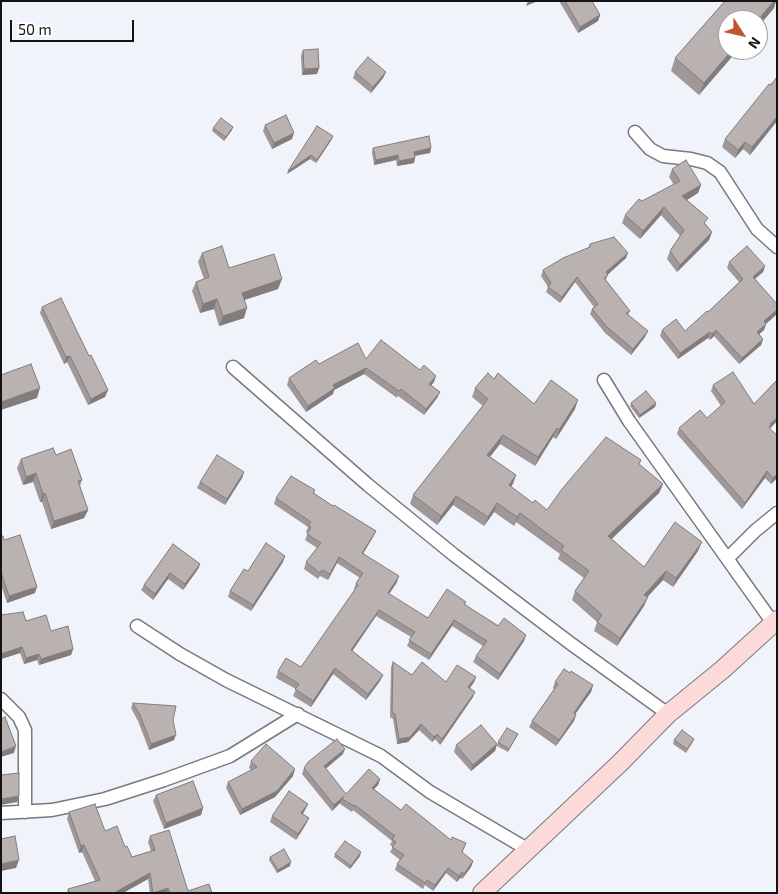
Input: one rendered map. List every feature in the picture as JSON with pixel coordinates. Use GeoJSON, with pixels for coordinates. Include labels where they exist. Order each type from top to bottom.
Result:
{"type":"FeatureCollection","features":[{"type":"Feature","properties":{"kind":"street"},"geometry":{"type":"LineString","coordinates":[[634,132],[650,149],[663,156],[707,163],[720,172],[757,229],[777,247]]}},
{"type":"Feature","properties":{"kind":"street"},"geometry":{"type":"LineString","coordinates":[[233,367],[368,486],[446,549],[668,714]]}},
{"type":"Feature","properties":{"kind":"street"},"geometry":{"type":"LineString","coordinates":[[489,891],[527,850],[620,763],[668,714],[722,670],[775,622],[629,421],[604,380]]}},
{"type":"Feature","properties":{"kind":"street"},"geometry":{"type":"LineString","coordinates":[[728,558],[755,531],[777,513]]}},
{"type":"Feature","properties":{"kind":"street"},"geometry":{"type":"LineString","coordinates":[[137,626],[180,654],[226,680],[381,756],[430,792],[527,850]]}},
{"type":"Feature","properties":{"kind":"street"},"geometry":{"type":"LineString","coordinates":[[1,699],[20,717],[25,730],[24,812]]}},
{"type":"Feature","properties":{"kind":"street"},"geometry":{"type":"LineString","coordinates":[[1,813],[52,810],[105,799],[164,780],[230,756],[298,714]]}},
{"type":"Feature","properties":{"kind":"building"},"geometry":{"type":"Polygon","coordinates":[[[565,1],[592,1],[600,15],[580,27],[565,1]]]}},
{"type":"Feature","properties":{"kind":"building"},"geometry":{"type":"Polygon","coordinates":[[[725,1],[774,1],[766,10],[718,10],[718,60],[724,60],[704,83],[675,58],[725,1]]]}},
{"type":"Feature","properties":{"kind":"building"},"geometry":{"type":"Polygon","coordinates":[[[318,49],[319,68],[304,69],[303,50],[318,49]]]}},
{"type":"Feature","properties":{"kind":"building"},"geometry":{"type":"Polygon","coordinates":[[[368,57],[386,72],[373,87],[355,72],[368,57]]]}},
{"type":"Feature","properties":{"kind":"building"},"geometry":{"type":"Polygon","coordinates":[[[777,77],[777,117],[752,147],[745,142],[738,150],[725,139],[769,84],[771,85],[777,77]]]}},
{"type":"Feature","properties":{"kind":"building"},"geometry":{"type":"Polygon","coordinates":[[[286,115],[294,133],[274,143],[265,125],[286,115]]]}},
{"type":"Feature","properties":{"kind":"building"},"geometry":{"type":"Polygon","coordinates":[[[221,118],[233,127],[226,137],[213,128],[221,118]]]}},
{"type":"Feature","properties":{"kind":"building"},"geometry":{"type":"Polygon","coordinates":[[[317,126],[333,136],[317,160],[311,155],[288,171],[317,126]]]}},
{"type":"Feature","properties":{"kind":"building"},"geometry":{"type":"Polygon","coordinates":[[[429,136],[431,148],[414,152],[415,158],[399,161],[398,155],[376,160],[373,148],[429,136]]]}},
{"type":"Feature","properties":{"kind":"building"},"geometry":{"type":"Polygon","coordinates":[[[686,160],[701,185],[682,196],[708,218],[704,223],[712,232],[680,265],[670,251],[684,230],[664,207],[643,231],[625,215],[639,199],[642,201],[680,181],[672,169],[686,160]]]}},
{"type":"Feature","properties":{"kind":"building"},"geometry":{"type":"Polygon","coordinates":[[[614,237],[628,253],[606,272],[608,275],[604,278],[630,311],[626,313],[648,331],[633,349],[607,327],[592,309],[598,304],[577,277],[562,297],[548,287],[551,283],[543,270],[563,258],[590,247],[590,244],[614,237]]]}},
{"type":"Feature","properties":{"kind":"building"},"geometry":{"type":"Polygon","coordinates":[[[222,246],[229,268],[274,254],[282,279],[242,293],[247,308],[223,316],[217,299],[203,304],[196,282],[209,277],[202,253],[222,246]]]}},
{"type":"Feature","properties":{"kind":"building"},"geometry":{"type":"Polygon","coordinates":[[[747,246],[765,266],[753,277],[777,304],[777,310],[764,321],[766,324],[757,332],[763,339],[742,358],[716,330],[712,334],[710,332],[680,353],[662,330],[676,319],[685,331],[743,279],[729,262],[747,246]]]}},
{"type":"Feature","properties":{"kind":"building"},"geometry":{"type":"Polygon","coordinates":[[[61,298],[108,390],[91,399],[70,356],[66,357],[42,307],[61,298]]]}},
{"type":"Feature","properties":{"kind":"building"},"geometry":{"type":"Polygon","coordinates":[[[381,340],[420,370],[424,365],[436,376],[429,384],[440,392],[426,409],[401,389],[399,391],[366,368],[333,385],[335,388],[308,406],[289,378],[316,360],[319,364],[358,343],[366,359],[381,340]]]}},
{"type":"Feature","properties":{"kind":"building"},"geometry":{"type":"Polygon","coordinates":[[[31,364],[40,388],[1,402],[1,375],[31,364]]]}},
{"type":"Feature","properties":{"kind":"building"},"geometry":{"type":"Polygon","coordinates":[[[733,372],[754,404],[777,380],[777,418],[770,424],[769,428],[777,435],[777,474],[773,478],[767,471],[745,503],[679,428],[700,410],[707,418],[725,402],[713,385],[733,372]]]}},
{"type":"Feature","properties":{"kind":"building"},"geometry":{"type":"Polygon","coordinates":[[[488,373],[494,379],[498,373],[534,404],[551,380],[578,400],[559,430],[557,428],[538,457],[503,435],[487,455],[516,475],[509,485],[533,503],[535,500],[547,510],[562,489],[606,437],[641,460],[639,464],[663,484],[608,536],[644,567],[675,522],[702,542],[676,578],[666,571],[644,595],[648,597],[620,638],[597,622],[602,615],[575,591],[589,571],[561,550],[564,546],[520,513],[517,517],[497,503],[488,517],[456,496],[441,516],[413,495],[488,399],[475,388],[488,373]]]}},
{"type":"Feature","properties":{"kind":"building"},"geometry":{"type":"Polygon","coordinates":[[[646,391],[656,403],[640,415],[631,403],[646,391]]]}},
{"type":"Feature","properties":{"kind":"building"},"geometry":{"type":"Polygon","coordinates":[[[53,448],[56,455],[71,449],[82,480],[78,481],[88,510],[54,521],[36,473],[26,477],[21,459],[53,448]]]}},
{"type":"Feature","properties":{"kind":"building"},"geometry":{"type":"Polygon","coordinates":[[[217,455],[244,472],[227,499],[200,482],[217,455]]]}},
{"type":"Feature","properties":{"kind":"building"},"geometry":{"type":"Polygon","coordinates":[[[291,476],[315,490],[313,493],[333,506],[376,531],[362,553],[399,576],[388,593],[428,618],[447,589],[466,602],[464,604],[498,626],[504,618],[526,635],[500,674],[476,656],[487,641],[454,620],[431,654],[409,640],[415,632],[379,610],[351,650],[383,675],[368,694],[335,668],[313,701],[295,689],[299,684],[278,671],[286,658],[301,667],[358,585],[356,583],[363,573],[339,557],[330,574],[322,570],[320,573],[306,562],[321,543],[307,534],[311,527],[308,525],[311,522],[276,498],[291,476]]]}},
{"type":"Feature","properties":{"kind":"building"},"geometry":{"type":"Polygon","coordinates":[[[20,535],[37,587],[9,596],[1,572],[1,536],[3,536],[4,540],[20,535]]]}},
{"type":"Feature","properties":{"kind":"building"},"geometry":{"type":"Polygon","coordinates":[[[266,543],[285,556],[253,605],[230,591],[244,569],[248,571],[266,543]]]}},
{"type":"Feature","properties":{"kind":"building"},"geometry":{"type":"Polygon","coordinates":[[[173,544],[200,564],[185,584],[170,573],[155,594],[144,585],[173,544]]]}},
{"type":"Feature","properties":{"kind":"building"},"geometry":{"type":"Polygon","coordinates":[[[23,612],[26,621],[46,615],[51,631],[68,626],[73,649],[41,659],[39,654],[26,658],[22,647],[1,654],[1,615],[23,612]]]}},
{"type":"Feature","properties":{"kind":"building"},"geometry":{"type":"Polygon","coordinates":[[[393,662],[412,675],[422,662],[446,682],[457,665],[476,677],[468,687],[475,692],[442,739],[437,734],[434,737],[421,724],[410,737],[399,739],[395,714],[392,712],[393,662]]]}},
{"type":"Feature","properties":{"kind":"building"},"geometry":{"type":"Polygon","coordinates":[[[564,669],[570,673],[571,671],[593,685],[559,740],[532,721],[558,684],[555,682],[564,669]]]}},
{"type":"Feature","properties":{"kind":"building"},"geometry":{"type":"Polygon","coordinates":[[[133,703],[176,706],[173,720],[176,735],[151,744],[140,715],[133,703]]]}},
{"type":"Feature","properties":{"kind":"building"},"geometry":{"type":"Polygon","coordinates":[[[5,717],[16,746],[1,752],[1,719],[5,717]]]}},
{"type":"Feature","properties":{"kind":"building"},"geometry":{"type":"Polygon","coordinates":[[[481,725],[497,744],[473,765],[456,745],[481,725]]]}},
{"type":"Feature","properties":{"kind":"building"},"geometry":{"type":"Polygon","coordinates":[[[507,728],[518,734],[509,749],[498,742],[507,728]]]}},
{"type":"Feature","properties":{"kind":"building"},"geometry":{"type":"Polygon","coordinates":[[[682,730],[694,739],[687,749],[674,740],[682,730]]]}},
{"type":"Feature","properties":{"kind":"building"},"geometry":{"type":"Polygon","coordinates":[[[337,739],[345,749],[324,766],[346,794],[369,769],[380,779],[372,788],[401,810],[406,804],[451,840],[452,837],[466,843],[462,852],[473,861],[464,874],[462,872],[459,876],[448,868],[435,885],[427,880],[425,883],[397,864],[404,855],[392,847],[396,842],[392,839],[395,836],[355,805],[342,799],[344,796],[334,805],[304,768],[308,762],[337,739]]]}},
{"type":"Feature","properties":{"kind":"building"},"geometry":{"type":"Polygon","coordinates":[[[266,744],[295,769],[277,791],[242,809],[228,782],[257,767],[251,761],[266,744]]]}},
{"type":"Feature","properties":{"kind":"building"},"geometry":{"type":"Polygon","coordinates":[[[19,773],[19,796],[1,799],[1,775],[19,773]]]}},
{"type":"Feature","properties":{"kind":"building"},"geometry":{"type":"Polygon","coordinates":[[[193,781],[203,808],[166,823],[156,795],[193,781]]]}},
{"type":"Feature","properties":{"kind":"building"},"geometry":{"type":"Polygon","coordinates":[[[289,791],[308,804],[301,813],[309,818],[298,834],[272,816],[289,791]]]}},
{"type":"Feature","properties":{"kind":"building"},"geometry":{"type":"Polygon","coordinates":[[[95,804],[105,831],[117,826],[125,847],[127,846],[132,857],[155,850],[150,836],[169,830],[188,891],[209,884],[212,893],[170,893],[168,888],[153,893],[150,873],[114,893],[69,893],[68,889],[100,880],[84,845],[81,846],[69,812],[95,804]]]}},
{"type":"Feature","properties":{"kind":"building"},"geometry":{"type":"Polygon","coordinates":[[[15,836],[19,860],[1,864],[1,839],[15,836]]]}},
{"type":"Feature","properties":{"kind":"building"},"geometry":{"type":"Polygon","coordinates":[[[345,841],[361,852],[351,866],[335,854],[345,841]]]}},
{"type":"Feature","properties":{"kind":"building"},"geometry":{"type":"Polygon","coordinates":[[[284,849],[291,862],[278,870],[270,857],[284,849]]]}}]}
